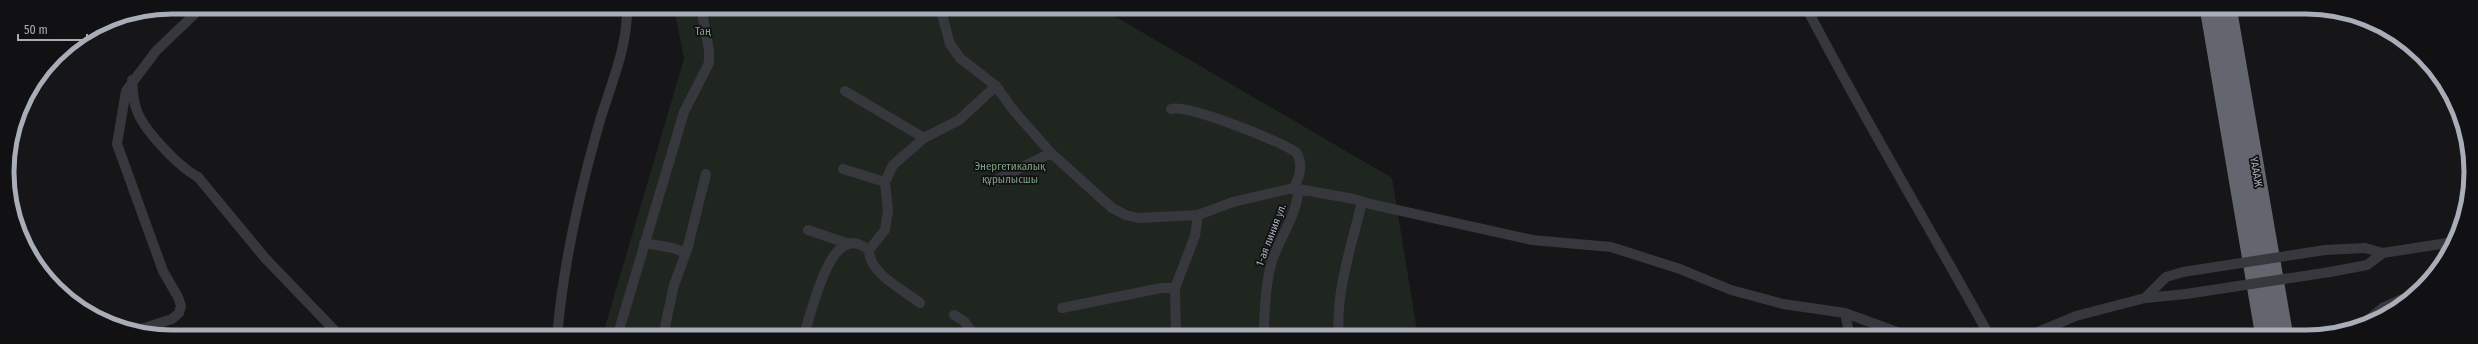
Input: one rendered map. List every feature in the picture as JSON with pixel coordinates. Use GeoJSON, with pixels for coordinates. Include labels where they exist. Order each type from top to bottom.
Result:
{"type":"FeatureCollection","features":[{"type":"Feature","properties":{"kind":"highway","name":"ҮАААЖ"},"geometry":{"type":"LineString","coordinates":[[2210,14],[2264,330]]}},
{"type":"Feature","properties":{"kind":"highway","name":"ҮАААЖ"},"geometry":{"type":"LineString","coordinates":[[2228,14],[2283,330]]}},
{"type":"Feature","properties":{"kind":"street"},"geometry":{"type":"LineString","coordinates":[[145,328],[172,319],[179,313],[181,306],[178,297],[163,271],[117,144],[126,92],[132,80],[156,51],[195,14]]}},
{"type":"Feature","properties":{"kind":"street"},"geometry":{"type":"LineString","coordinates":[[558,330],[560,305],[581,191],[597,130],[625,43],[627,14]]}},
{"type":"Feature","properties":{"kind":"street"},"geometry":{"type":"LineString","coordinates":[[618,330],[684,112],[706,72],[709,63],[709,50],[702,14]]}},
{"type":"Feature","properties":{"kind":"street"},"geometry":{"type":"LineString","coordinates":[[942,14],[950,44],[955,52],[996,86],[1014,111],[1052,153],[1112,208],[1126,216],[1138,218],[1198,215],[1233,202],[1295,189],[1354,199],[1532,240],[1611,247],[1680,269],[1746,295],[1783,304],[1845,313],[1892,330]]}},
{"type":"Feature","properties":{"kind":"street"},"geometry":{"type":"LineString","coordinates":[[1810,14],[1851,95],[1963,285],[1986,330]]}},
{"type":"Feature","properties":{"kind":"street"},"geometry":{"type":"LineString","coordinates":[[132,80],[136,108],[143,124],[187,171],[198,177],[265,258],[334,330]]}},
{"type":"Feature","properties":{"kind":"street"},"geometry":{"type":"LineString","coordinates":[[869,250],[885,230],[888,211],[885,182],[893,165],[924,138],[959,120],[996,86]]}},
{"type":"Feature","properties":{"kind":"street"},"geometry":{"type":"LineString","coordinates":[[846,91],[924,138]]}},
{"type":"Feature","properties":{"kind":"street","name":"1-ая линия ул."},"geometry":{"type":"LineString","coordinates":[[1171,109],[1184,108],[1197,112],[1296,152],[1300,160],[1300,172],[1295,189],[1296,205],[1281,237],[1269,275],[1265,330]]}},
{"type":"Feature","properties":{"kind":"street"},"geometry":{"type":"LineString","coordinates":[[994,181],[1052,153]]}},
{"type":"Feature","properties":{"kind":"street"},"geometry":{"type":"LineString","coordinates":[[843,168],[885,182]]}},
{"type":"Feature","properties":{"kind":"street"},"geometry":{"type":"LineString","coordinates":[[664,330],[674,285],[686,253],[706,174]]}},
{"type":"Feature","properties":{"kind":"street"},"geometry":{"type":"LineString","coordinates":[[1338,330],[1338,323],[1345,276],[1362,202]]}},
{"type":"Feature","properties":{"kind":"street"},"geometry":{"type":"LineString","coordinates":[[1176,330],[1175,288],[1195,236],[1198,215]]}},
{"type":"Feature","properties":{"kind":"street"},"geometry":{"type":"LineString","coordinates":[[808,230],[849,244]]}},
{"type":"Feature","properties":{"kind":"street"},"geometry":{"type":"LineString","coordinates":[[644,243],[673,248],[686,253]]}},
{"type":"Feature","properties":{"kind":"street"},"geometry":{"type":"LineString","coordinates":[[805,330],[824,275],[838,250],[849,244],[858,243],[869,250],[873,266],[920,303]]}},
{"type":"Feature","properties":{"kind":"street"},"geometry":{"type":"LineString","coordinates":[[2145,298],[2166,277],[2183,272],[2325,250],[2365,248],[2383,253],[2447,243]]}},
{"type":"Feature","properties":{"kind":"street"},"geometry":{"type":"LineString","coordinates":[[2043,330],[2076,316],[2145,298],[2186,294],[2330,272],[2367,265],[2383,253]]}},
{"type":"Feature","properties":{"kind":"street"},"geometry":{"type":"LineString","coordinates":[[1062,308],[1161,288],[1175,288]]}},
{"type":"Feature","properties":{"kind":"street"},"geometry":{"type":"LineString","coordinates":[[2375,315],[2384,307],[2395,302]]}},
{"type":"Feature","properties":{"kind":"street"},"geometry":{"type":"LineString","coordinates":[[1845,313],[1849,330]]}},
{"type":"Feature","properties":{"kind":"street"},"geometry":{"type":"LineString","coordinates":[[954,315],[964,321],[971,330]]}},
{"type":"Feature","properties":{"kind":"green space","name":"Энергетикалық құрылысшы"},"geometry":{"type":"Polygon","coordinates":[[[675,14],[1111,14],[1392,178],[1417,330],[604,330],[684,59],[675,14]]]}},
{"type":"Feature","properties":{"kind":"green space"},"geometry":{"type":"Polygon","coordinates":[[[26,224],[32,238],[29,239],[23,225],[26,224]]]}},
{"type":"Feature","properties":{"kind":"park label","name":"Таң"},"geometry":{"type":"Point","coordinates":[703,31]}}]}
